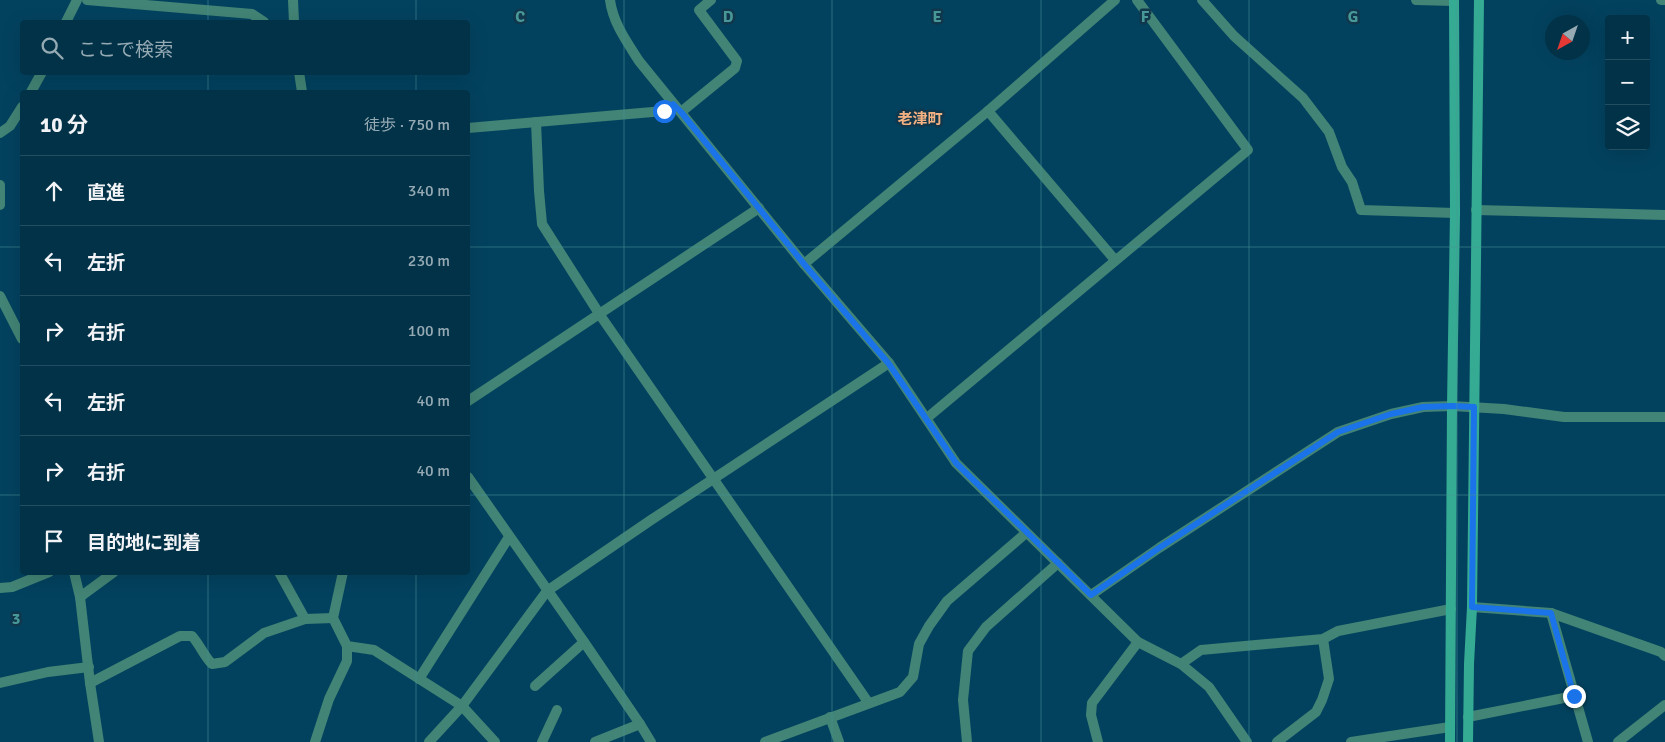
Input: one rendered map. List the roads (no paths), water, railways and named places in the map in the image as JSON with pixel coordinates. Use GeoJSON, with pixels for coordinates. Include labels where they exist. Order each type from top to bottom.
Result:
{"type":"FeatureCollection","features":[{"type":"Feature","properties":{"kind":"street"},"geometry":{"type":"LineString","coordinates":[[67,20],[77,0]]}},
{"type":"Feature","properties":{"kind":"street"},"geometry":{"type":"LineString","coordinates":[[87,0],[252,14],[261,20]]}},
{"type":"Feature","properties":{"kind":"street"},"geometry":{"type":"LineString","coordinates":[[293,0],[294,20]]}},
{"type":"Feature","properties":{"kind":"street"},"geometry":{"type":"LineString","coordinates":[[610,0],[612,13],[622,34],[639,61],[804,264],[889,364],[956,463],[1138,642],[1181,664],[1209,687],[1247,742]]}},
{"type":"Feature","properties":{"kind":"street"},"geometry":{"type":"LineString","coordinates":[[681,112],[735,68],[738,61],[699,10],[711,0]]}},
{"type":"Feature","properties":{"kind":"street"},"geometry":{"type":"LineString","coordinates":[[804,264],[988,111],[1114,0]]}},
{"type":"Feature","properties":{"kind":"street"},"geometry":{"type":"LineString","coordinates":[[926,418],[1248,150],[1137,0]]}},
{"type":"Feature","properties":{"kind":"street"},"geometry":{"type":"LineString","coordinates":[[1202,0],[1234,36],[1303,98],[1329,132],[1342,167],[1352,182],[1361,210],[1455,213]]}},
{"type":"Feature","properties":{"kind":"street"},"geometry":{"type":"LineString","coordinates":[[1416,0],[1454,0],[1455,213],[1450,742]]}},
{"type":"Feature","properties":{"kind":"street"},"geometry":{"type":"LineString","coordinates":[[1468,742],[1472,607],[1479,0]]}},
{"type":"Feature","properties":{"kind":"street"},"geometry":{"type":"LineString","coordinates":[[32,90],[40,75]]}},
{"type":"Feature","properties":{"kind":"street"},"geometry":{"type":"LineString","coordinates":[[300,75],[302,90]]}},
{"type":"Feature","properties":{"kind":"street"},"geometry":{"type":"LineString","coordinates":[[470,128],[664,111],[673,104]]}},
{"type":"Feature","properties":{"kind":"street"},"geometry":{"type":"LineString","coordinates":[[1,130],[10,126],[20,110]]}},
{"type":"Feature","properties":{"kind":"street"},"geometry":{"type":"LineString","coordinates":[[988,111],[1115,260]]}},
{"type":"Feature","properties":{"kind":"street"},"geometry":{"type":"LineString","coordinates":[[536,122],[542,224],[600,315],[868,702]]}},
{"type":"Feature","properties":{"kind":"street"},"geometry":{"type":"LineString","coordinates":[[0,185],[0,205]]}},
{"type":"Feature","properties":{"kind":"street"},"geometry":{"type":"LineString","coordinates":[[470,400],[759,208]]}},
{"type":"Feature","properties":{"kind":"street"},"geometry":{"type":"LineString","coordinates":[[1476,210],[1665,215]]}},
{"type":"Feature","properties":{"kind":"street"},"geometry":{"type":"LineString","coordinates":[[0,296],[20,334]]}},
{"type":"Feature","properties":{"kind":"street"},"geometry":{"type":"LineString","coordinates":[[429,742],[462,706],[547,592],[595,557],[889,364]]}},
{"type":"Feature","properties":{"kind":"street"},"geometry":{"type":"LineString","coordinates":[[1091,595],[1159,548],[1338,432],[1391,414],[1423,407],[1452,406],[1564,416],[1665,417]]}},
{"type":"Feature","properties":{"kind":"street"},"geometry":{"type":"LineString","coordinates":[[470,480],[653,742]]}},
{"type":"Feature","properties":{"kind":"street"},"geometry":{"type":"LineString","coordinates":[[765,742],[830,716],[900,692],[913,677],[919,644],[929,626],[948,601],[1026,533]]}},
{"type":"Feature","properties":{"kind":"street"},"geometry":{"type":"LineString","coordinates":[[419,680],[509,537]]}},
{"type":"Feature","properties":{"kind":"street"},"geometry":{"type":"LineString","coordinates":[[968,742],[963,700],[968,651],[986,627],[1058,563]]}},
{"type":"Feature","properties":{"kind":"street"},"geometry":{"type":"LineString","coordinates":[[0,588],[12,587],[42,575]]}},
{"type":"Feature","properties":{"kind":"street"},"geometry":{"type":"LineString","coordinates":[[75,575],[80,597],[90,683],[100,742]]}},
{"type":"Feature","properties":{"kind":"street"},"geometry":{"type":"LineString","coordinates":[[80,597],[110,575]]}},
{"type":"Feature","properties":{"kind":"street"},"geometry":{"type":"LineString","coordinates":[[281,575],[305,619]]}},
{"type":"Feature","properties":{"kind":"street"},"geometry":{"type":"LineString","coordinates":[[315,742],[329,699],[346,661],[347,646],[333,618],[342,575]]}},
{"type":"Feature","properties":{"kind":"street"},"geometry":{"type":"LineString","coordinates":[[1472,607],[1551,613],[1661,652],[1665,656]]}},
{"type":"Feature","properties":{"kind":"street"},"geometry":{"type":"LineString","coordinates":[[1181,664],[1201,650],[1323,639],[1338,631],[1451,609]]}},
{"type":"Feature","properties":{"kind":"street"},"geometry":{"type":"LineString","coordinates":[[1551,613],[1588,742]]}},
{"type":"Feature","properties":{"kind":"street"},"geometry":{"type":"LineString","coordinates":[[90,683],[180,636],[192,636],[212,664],[225,662],[264,633],[305,619],[333,618]]}},
{"type":"Feature","properties":{"kind":"street"},"geometry":{"type":"LineString","coordinates":[[1277,742],[1316,712],[1322,700],[1329,679],[1323,639]]}},
{"type":"Feature","properties":{"kind":"street"},"geometry":{"type":"LineString","coordinates":[[535,686],[584,642]]}},
{"type":"Feature","properties":{"kind":"street"},"geometry":{"type":"LineString","coordinates":[[1098,742],[1091,715],[1092,702],[1138,642]]}},
{"type":"Feature","properties":{"kind":"street"},"geometry":{"type":"LineString","coordinates":[[347,646],[374,650],[462,706],[495,742]]}},
{"type":"Feature","properties":{"kind":"street"},"geometry":{"type":"LineString","coordinates":[[0,683],[48,672],[89,668]]}},
{"type":"Feature","properties":{"kind":"street"},"geometry":{"type":"LineString","coordinates":[[1468,718],[1574,696]]}},
{"type":"Feature","properties":{"kind":"street"},"geometry":{"type":"LineString","coordinates":[[1618,742],[1665,705]]}},
{"type":"Feature","properties":{"kind":"street"},"geometry":{"type":"LineString","coordinates":[[546,741],[557,710]]}},
{"type":"Feature","properties":{"kind":"street"},"geometry":{"type":"LineString","coordinates":[[830,716],[839,742]]}},
{"type":"Feature","properties":{"kind":"street"},"geometry":{"type":"LineString","coordinates":[[595,742],[640,724]]}},
{"type":"Feature","properties":{"kind":"street"},"geometry":{"type":"LineString","coordinates":[[1351,742],[1450,727]]}},
{"type":"Feature","properties":{"kind":"district","name":"老津町"},"geometry":{"type":"Point","coordinates":[920,119]}}]}
